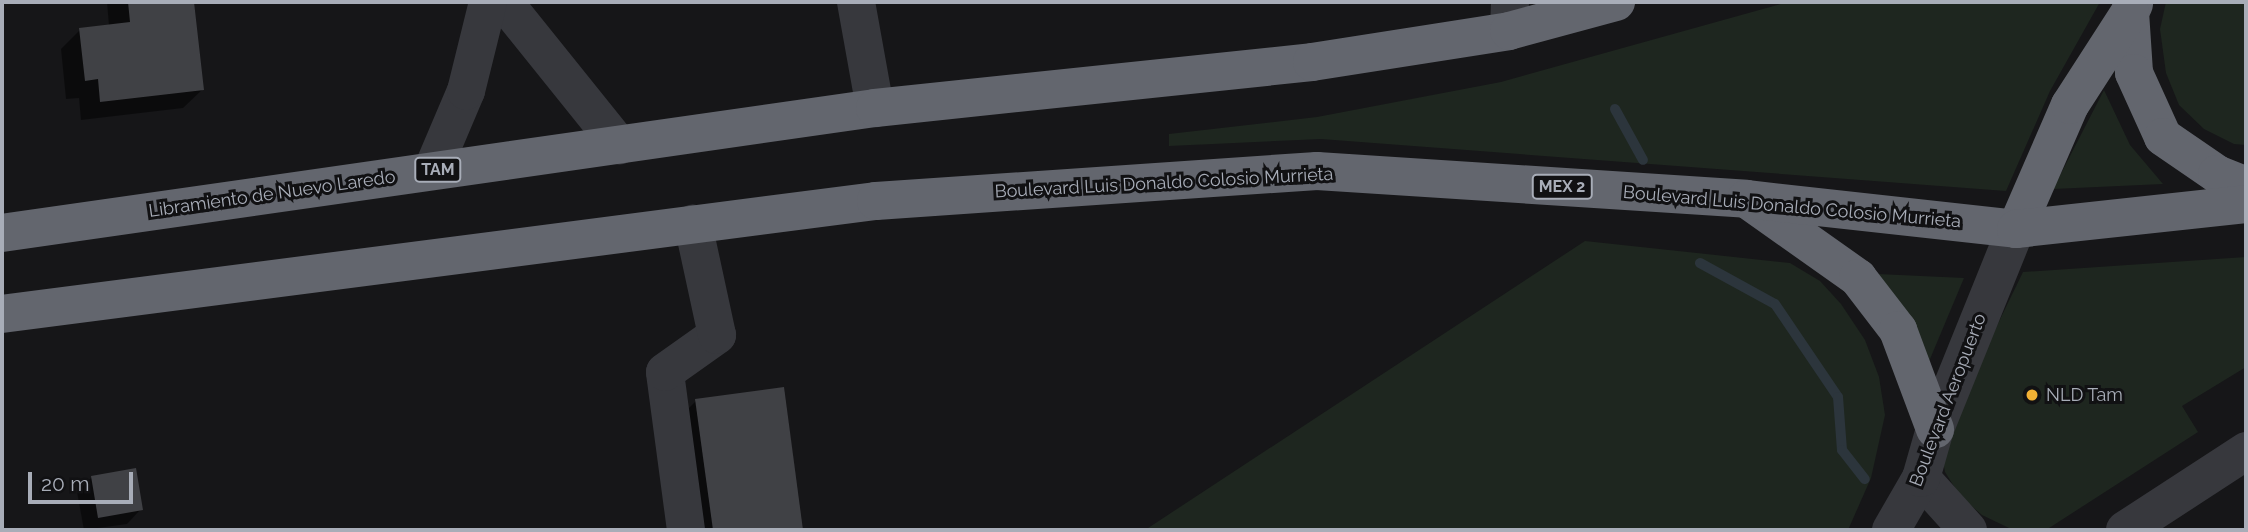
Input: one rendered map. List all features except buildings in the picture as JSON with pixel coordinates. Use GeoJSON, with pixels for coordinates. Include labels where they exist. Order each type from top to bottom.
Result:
{"type":"FeatureCollection","features":[{"type":"Feature","properties":{"kind":"highway"},"geometry":{"type":"LineString","coordinates":[[875,108],[1312,62],[1510,17],[1616,2]]}},
{"type":"Feature","properties":{"kind":"highway"},"geometry":{"type":"LineString","coordinates":[[2132,7],[2134,73],[2164,136],[2217,174],[2246,186]]}},
{"type":"Feature","properties":{"kind":"highway"},"geometry":{"type":"LineString","coordinates":[[2016,229],[2070,105],[2132,7]]}},
{"type":"Feature","properties":{"kind":"highway","name":"Libramiento de Nuevo Laredo"},"geometry":{"type":"LineString","coordinates":[[2,233],[875,108]]}},
{"type":"Feature","properties":{"kind":"highway","name":"Boulevard Luis Donaldo Colosio Murrieta"},"geometry":{"type":"LineString","coordinates":[[693,224],[876,201],[1317,171],[1746,199],[2016,229],[2246,204]]}},
{"type":"Feature","properties":{"kind":"highway"},"geometry":{"type":"LineString","coordinates":[[1746,199],[1858,278],[1898,330],[1935,429]]}},
{"type":"Feature","properties":{"kind":"highway"},"geometry":{"type":"LineString","coordinates":[[2,314],[693,224]]}},
{"type":"Feature","properties":{"kind":"street"},"geometry":{"type":"LineString","coordinates":[[432,171],[466,91],[488,2]]}},
{"type":"Feature","properties":{"kind":"street"},"geometry":{"type":"LineString","coordinates":[[504,2],[619,145]]}},
{"type":"Feature","properties":{"kind":"street"},"geometry":{"type":"LineString","coordinates":[[856,2],[875,108]]}},
{"type":"Feature","properties":{"kind":"street"},"geometry":{"type":"LineString","coordinates":[[686,530],[665,372],[717,335],[693,224]]}},
{"type":"Feature","properties":{"kind":"street","name":"Boulevard Aeropuerto"},"geometry":{"type":"LineString","coordinates":[[1891,530],[1921,478],[1935,429],[2016,229]]}},
{"type":"Feature","properties":{"kind":"street"},"geometry":{"type":"LineString","coordinates":[[2125,530],[2246,451]]}},
{"type":"Feature","properties":{"kind":"street"},"geometry":{"type":"LineString","coordinates":[[1921,478],[1968,530]]}},
{"type":"Feature","properties":{"kind":"shaded area"},"geometry":{"type":"Polygon","coordinates":[[[1788,2],[2100,2],[2050,91],[2006,191],[1321,139],[1169,146],[1169,134],[1317,117],[1501,82],[1788,2]]]}},
{"type":"Feature","properties":{"kind":"shaded area"},"geometry":{"type":"Polygon","coordinates":[[[2166,2],[2246,2],[2246,145],[2234,144],[2204,129],[2179,105],[2166,73],[2160,29],[2166,2]]]}},
{"type":"Feature","properties":{"kind":"shaded area"},"geometry":{"type":"Polygon","coordinates":[[[2104,90],[2130,145],[2163,184],[2053,189],[2104,90]]]}},
{"type":"Feature","properties":{"kind":"shaded area"},"geometry":{"type":"Polygon","coordinates":[[[1585,241],[1790,263],[1820,281],[1841,304],[1865,340],[1879,377],[1885,415],[1871,478],[1848,530],[1145,530],[1585,241]]]}},
{"type":"Feature","properties":{"kind":"shaded area"},"geometry":{"type":"Polygon","coordinates":[[[2246,257],[2246,367],[2182,406],[2198,432],[2046,530],[2009,528],[1982,515],[1960,496],[1945,472],[1940,443],[2023,272],[2246,257]]]}},
{"type":"Feature","properties":{"kind":"shaded area"},"geometry":{"type":"Polygon","coordinates":[[[1878,274],[1964,278],[1925,371],[1878,274]]]}},
{"type":"Feature","properties":{"kind":"waterway"},"geometry":{"type":"LineString","coordinates":[[1615,109],[1643,160]]}},
{"type":"Feature","properties":{"kind":"waterway"},"geometry":{"type":"LineString","coordinates":[[1700,263],[1775,304],[1838,397],[1842,450],[1865,479]]}},
{"type":"Feature","properties":{"kind":"place","name":"NLD Tam"},"geometry":{"type":"Point","coordinates":[2032,395]}}]}
